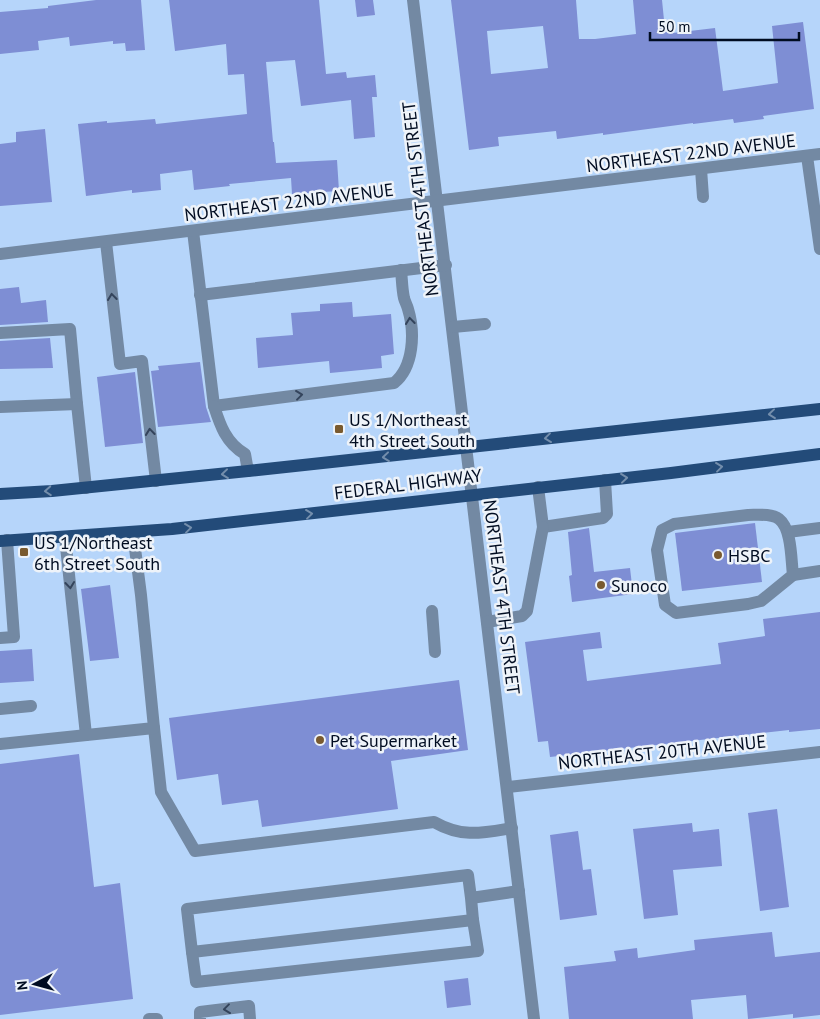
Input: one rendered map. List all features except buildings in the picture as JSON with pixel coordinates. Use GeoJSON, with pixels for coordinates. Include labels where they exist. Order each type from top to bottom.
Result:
{"type":"FeatureCollection","features":[{"type":"Feature","properties":{"kind":"main road","name":"FEDERAL HIGHWAY"},"geometry":{"type":"LineString","coordinates":[[0,494],[156,481],[820,408]]}},
{"type":"Feature","properties":{"kind":"main road","name":"FEDERAL HIGHWAY"},"geometry":{"type":"LineString","coordinates":[[3,540],[133,533],[820,454]]}},
{"type":"Feature","properties":{"kind":"street","name":"NORTHEAST 4TH STREET"},"geometry":{"type":"LineString","coordinates":[[413,0],[446,265],[471,494],[508,787],[534,1019]]}},
{"type":"Feature","properties":{"kind":"street","name":"NORTHEAST 22ND AVENUE"},"geometry":{"type":"LineString","coordinates":[[0,254],[820,154]]}},
{"type":"Feature","properties":{"kind":"street"},"geometry":{"type":"LineString","coordinates":[[807,156],[820,249]]}},
{"type":"Feature","properties":{"kind":"street"},"geometry":{"type":"LineString","coordinates":[[701,169],[703,197]]}},
{"type":"Feature","properties":{"kind":"street"},"geometry":{"type":"LineString","coordinates":[[193,231],[214,406],[224,434],[238,450],[245,454],[248,471]]}},
{"type":"Feature","properties":{"kind":"street"},"geometry":{"type":"LineString","coordinates":[[106,242],[120,364],[142,361],[156,481]]}},
{"type":"Feature","properties":{"kind":"street"},"geometry":{"type":"LineString","coordinates":[[200,295],[446,265]]}},
{"type":"Feature","properties":{"kind":"street"},"geometry":{"type":"LineString","coordinates":[[214,406],[394,383],[402,377],[409,361],[412,341],[401,270]]}},
{"type":"Feature","properties":{"kind":"street"},"geometry":{"type":"LineString","coordinates":[[453,327],[485,324]]}},
{"type":"Feature","properties":{"kind":"street"},"geometry":{"type":"LineString","coordinates":[[0,333],[70,329],[86,488]]}},
{"type":"Feature","properties":{"kind":"street"},"geometry":{"type":"LineString","coordinates":[[0,407],[77,404]]}},
{"type":"Feature","properties":{"kind":"street"},"geometry":{"type":"LineString","coordinates":[[542,527],[603,518],[607,514],[605,480]]}},
{"type":"Feature","properties":{"kind":"street"},"geometry":{"type":"LineString","coordinates":[[487,622],[522,616],[527,611],[542,527],[538,487]]}},
{"type":"Feature","properties":{"kind":"street"},"geometry":{"type":"LineString","coordinates":[[793,575],[788,532],[779,519],[765,515],[748,515],[674,524],[662,530],[657,550],[665,605],[676,613],[748,604],[761,600],[793,575],[820,571]]}},
{"type":"Feature","properties":{"kind":"street"},"geometry":{"type":"LineString","coordinates":[[788,532],[820,528]]}},
{"type":"Feature","properties":{"kind":"street"},"geometry":{"type":"LineString","coordinates":[[133,533],[161,792],[195,850],[434,822],[455,832],[470,834],[512,828]]}},
{"type":"Feature","properties":{"kind":"street"},"geometry":{"type":"LineString","coordinates":[[65,536],[86,735]]}},
{"type":"Feature","properties":{"kind":"street"},"geometry":{"type":"LineString","coordinates":[[0,638],[14,637],[6,614],[3,540]]}},
{"type":"Feature","properties":{"kind":"street"},"geometry":{"type":"LineString","coordinates":[[432,610],[435,652]]}},
{"type":"Feature","properties":{"kind":"street"},"geometry":{"type":"LineString","coordinates":[[0,709],[31,706]]}},
{"type":"Feature","properties":{"kind":"street"},"geometry":{"type":"LineString","coordinates":[[0,744],[154,728]]}},
{"type":"Feature","properties":{"kind":"street","name":"NORTHEAST 20TH AVENUE"},"geometry":{"type":"LineString","coordinates":[[508,787],[820,752]]}},
{"type":"Feature","properties":{"kind":"street"},"geometry":{"type":"LineString","coordinates":[[468,875],[473,920],[478,951],[196,982],[187,909],[468,875]]}},
{"type":"Feature","properties":{"kind":"street"},"geometry":{"type":"LineString","coordinates":[[471,898],[519,892]]}},
{"type":"Feature","properties":{"kind":"street"},"geometry":{"type":"LineString","coordinates":[[192,952],[473,920]]}},
{"type":"Feature","properties":{"kind":"street"},"geometry":{"type":"LineString","coordinates":[[200,1019],[200,1012],[249,1006],[250,1019]]}},
{"type":"Feature","properties":{"kind":"street"},"geometry":{"type":"LineString","coordinates":[[149,1019],[157,1019]]}},
{"type":"Feature","properties":{"kind":"place","name":"US 1/Northeast 4th Street South"},"geometry":{"type":"Point","coordinates":[339,429]}},
{"type":"Feature","properties":{"kind":"place","name":"US 1/Northeast 6th Street South"},"geometry":{"type":"Point","coordinates":[24,552]}},
{"type":"Feature","properties":{"kind":"place","name":"HSBC"},"geometry":{"type":"Point","coordinates":[718,555]}},
{"type":"Feature","properties":{"kind":"place","name":"Sunoco"},"geometry":{"type":"Point","coordinates":[601,585]}},
{"type":"Feature","properties":{"kind":"place","name":"Pet Supermarket"},"geometry":{"type":"Point","coordinates":[320,740]}}]}
